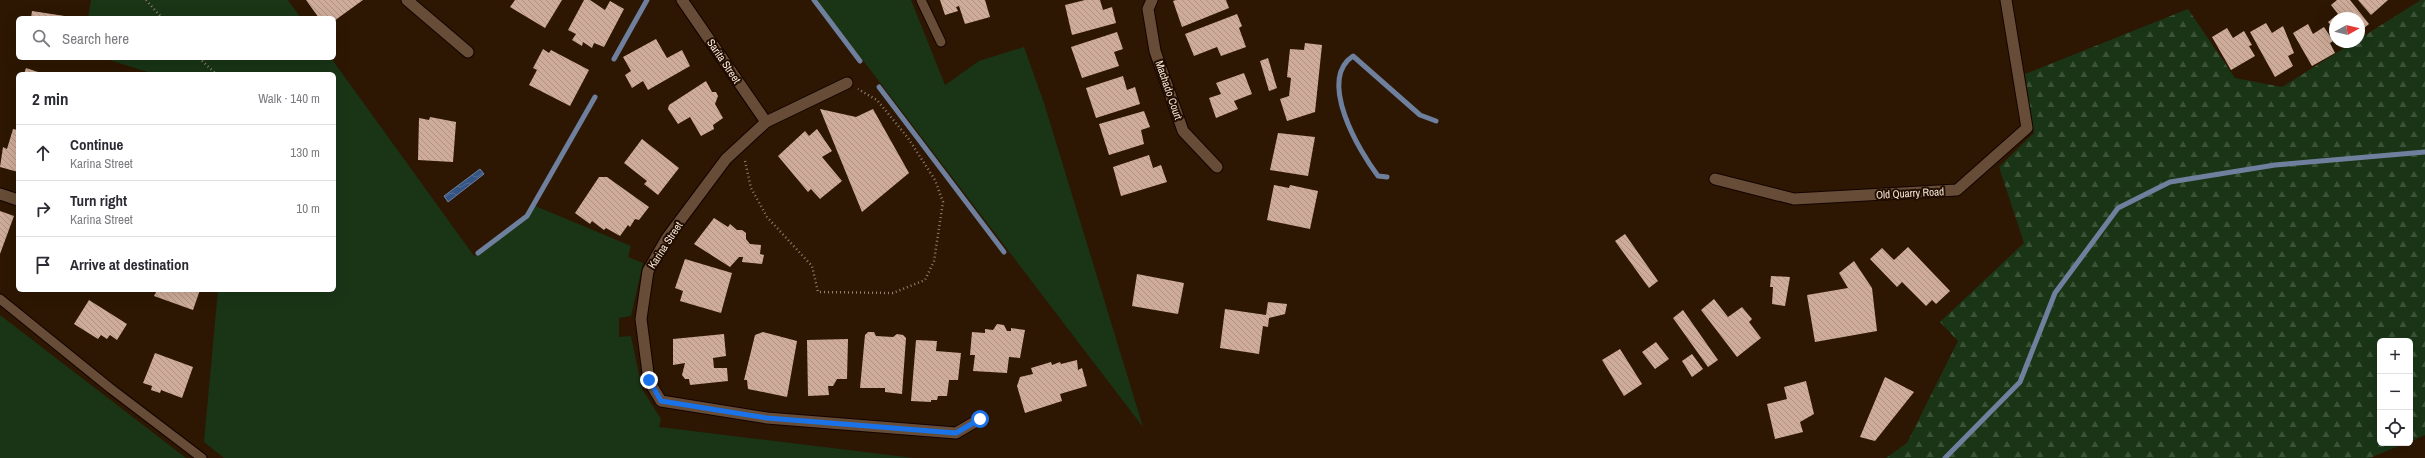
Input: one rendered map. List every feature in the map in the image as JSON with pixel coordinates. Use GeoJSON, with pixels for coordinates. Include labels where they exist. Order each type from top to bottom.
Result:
{"type":"FeatureCollection","features":[{"type":"Feature","properties":{"kind":"street"},"geometry":{"type":"LineString","coordinates":[[407,0],[468,52]]}},
{"type":"Feature","properties":{"kind":"street","name":"Sarita Street"},"geometry":{"type":"LineString","coordinates":[[682,0],[766,122]]}},
{"type":"Feature","properties":{"kind":"street","name":"Machado Court"},"geometry":{"type":"LineString","coordinates":[[1152,0],[1148,9],[1155,51],[1183,132],[1217,167]]}},
{"type":"Feature","properties":{"kind":"street","name":"Old Quarry Road"},"geometry":{"type":"LineString","coordinates":[[1715,179],[1794,200],[1957,190],[2027,128],[2006,0]]}},
{"type":"Feature","properties":{"kind":"street","name":"Karina Street"},"geometry":{"type":"LineString","coordinates":[[847,83],[766,122],[726,159],[667,238],[648,271],[641,319],[649,380],[661,401],[767,418],[956,433],[980,419]]}},
{"type":"Feature","properties":{"kind":"street"},"geometry":{"type":"LineString","coordinates":[[0,194],[16,199]]}},
{"type":"Feature","properties":{"kind":"lane"},"geometry":{"type":"LineString","coordinates":[[921,0],[941,42]]}},
{"type":"Feature","properties":{"kind":"lane"},"geometry":{"type":"LineString","coordinates":[[0,299],[110,388],[202,458]]}},
{"type":"Feature","properties":{"kind":"path"},"geometry":{"type":"LineString","coordinates":[[146,0],[160,16]]}},
{"type":"Feature","properties":{"kind":"path"},"geometry":{"type":"LineString","coordinates":[[201,60],[214,72]]}},
{"type":"Feature","properties":{"kind":"path"},"geometry":{"type":"LineString","coordinates":[[741,145],[751,188],[767,216],[812,266],[818,292],[893,293],[925,280],[934,261],[943,202],[935,180],[908,138],[877,100],[847,83]]}},
{"type":"Feature","properties":{"kind":"green space"},"geometry":{"type":"Polygon","coordinates":[[[91,0],[288,0],[300,16],[88,16],[91,0]]]}},
{"type":"Feature","properties":{"kind":"green space"},"geometry":{"type":"Polygon","coordinates":[[[817,0],[911,0],[945,85],[979,61],[1024,47],[1044,103],[1143,427],[817,0]]]}},
{"type":"Feature","properties":{"kind":"green space"},"geometry":{"type":"Polygon","coordinates":[[[2421,0],[2425,0],[2425,435],[2413,441],[2413,338],[2377,338],[2377,446],[2399,446],[2370,458],[1886,458],[1907,443],[1958,341],[1940,322],[2024,243],[1999,167],[2034,133],[2025,74],[2188,9],[2235,78],[2282,87],[2344,48],[2365,48],[2365,35],[2421,0]]]}},
{"type":"Feature","properties":{"kind":"green space"},"geometry":{"type":"Polygon","coordinates":[[[109,60],[332,60],[474,256],[527,216],[533,205],[631,246],[628,257],[643,263],[631,316],[619,318],[619,337],[631,336],[642,389],[661,419],[659,427],[914,458],[224,458],[204,442],[218,292],[336,292],[336,72],[148,72],[109,60]]]}},
{"type":"Feature","properties":{"kind":"green space"},"geometry":{"type":"Polygon","coordinates":[[[0,315],[186,458],[0,458],[0,315]]]}},
{"type":"Feature","properties":{"kind":"water"},"geometry":{"type":"Polygon","coordinates":[[[480,169],[484,174],[448,202],[444,196],[480,169]]]}},
{"type":"Feature","properties":{"kind":"building"},"geometry":{"type":"Polygon","coordinates":[[[306,0],[363,0],[336,20],[336,16],[318,16],[306,0]]]}},
{"type":"Feature","properties":{"kind":"building"},"geometry":{"type":"Polygon","coordinates":[[[515,0],[562,0],[545,28],[510,7],[515,0]]]}},
{"type":"Feature","properties":{"kind":"building"},"geometry":{"type":"Polygon","coordinates":[[[584,0],[590,0],[605,10],[610,1],[624,9],[604,47],[594,43],[592,48],[583,42],[582,46],[572,40],[576,34],[568,30],[584,0]]]}},
{"type":"Feature","properties":{"kind":"building"},"geometry":{"type":"Polygon","coordinates":[[[940,0],[985,0],[990,17],[965,24],[959,6],[956,7],[958,11],[945,15],[940,0]]]}},
{"type":"Feature","properties":{"kind":"building"},"geometry":{"type":"Polygon","coordinates":[[[1085,0],[1100,0],[1103,10],[1112,7],[1116,23],[1072,35],[1065,5],[1085,0]]]}},
{"type":"Feature","properties":{"kind":"building"},"geometry":{"type":"Polygon","coordinates":[[[1226,0],[1229,8],[1182,27],[1173,1],[1226,0]]]}},
{"type":"Feature","properties":{"kind":"building"},"geometry":{"type":"Polygon","coordinates":[[[2337,0],[2350,0],[2360,12],[2336,12],[2331,5],[2337,0]]]}},
{"type":"Feature","properties":{"kind":"building"},"geometry":{"type":"Polygon","coordinates":[[[2358,0],[2388,0],[2371,15],[2358,0]]]}},
{"type":"Feature","properties":{"kind":"building"},"geometry":{"type":"Polygon","coordinates":[[[32,11],[64,16],[31,16],[32,11]]]}},
{"type":"Feature","properties":{"kind":"building"},"geometry":{"type":"Polygon","coordinates":[[[1237,14],[1242,26],[1239,28],[1246,47],[1221,56],[1217,47],[1194,56],[1185,34],[1237,14]]]}},
{"type":"Feature","properties":{"kind":"building"},"geometry":{"type":"Polygon","coordinates":[[[2365,19],[2369,24],[2365,27],[2365,19]]]}},
{"type":"Feature","properties":{"kind":"building"},"geometry":{"type":"Polygon","coordinates":[[[2266,23],[2272,33],[2283,26],[2294,53],[2288,56],[2293,66],[2275,77],[2250,32],[2266,23]]]}},
{"type":"Feature","properties":{"kind":"building"},"geometry":{"type":"Polygon","coordinates":[[[2308,24],[2313,34],[2324,27],[2329,35],[2329,48],[2332,48],[2335,53],[2312,66],[2293,33],[2308,24]]]}},
{"type":"Feature","properties":{"kind":"building"},"geometry":{"type":"Polygon","coordinates":[[[2227,28],[2233,38],[2244,31],[2252,45],[2249,46],[2255,56],[2231,70],[2212,37],[2227,28]]]}},
{"type":"Feature","properties":{"kind":"building"},"geometry":{"type":"Polygon","coordinates":[[[1117,32],[1123,49],[1114,52],[1119,66],[1082,78],[1071,47],[1117,32]]]}},
{"type":"Feature","properties":{"kind":"building"},"geometry":{"type":"Polygon","coordinates":[[[656,39],[667,58],[682,50],[690,66],[648,90],[643,81],[632,88],[625,75],[631,71],[623,57],[656,39]]]}},
{"type":"Feature","properties":{"kind":"building"},"geometry":{"type":"Polygon","coordinates":[[[1305,43],[1322,45],[1315,112],[1287,121],[1280,99],[1289,96],[1291,78],[1287,77],[1290,49],[1304,50],[1305,43]]]}},
{"type":"Feature","properties":{"kind":"building"},"geometry":{"type":"Polygon","coordinates":[[[543,49],[549,53],[551,50],[589,70],[570,106],[529,85],[537,70],[533,68],[543,49]]]}},
{"type":"Feature","properties":{"kind":"building"},"geometry":{"type":"Polygon","coordinates":[[[1268,58],[1277,88],[1269,91],[1260,61],[1268,58]]]}},
{"type":"Feature","properties":{"kind":"building"},"geometry":{"type":"Polygon","coordinates":[[[26,68],[38,72],[25,72],[26,68]]]}},
{"type":"Feature","properties":{"kind":"building"},"geometry":{"type":"Polygon","coordinates":[[[1244,73],[1252,94],[1234,101],[1238,109],[1216,118],[1209,98],[1221,94],[1216,83],[1244,73]]]}},
{"type":"Feature","properties":{"kind":"building"},"geometry":{"type":"Polygon","coordinates":[[[1123,76],[1127,90],[1135,87],[1140,104],[1096,118],[1086,88],[1123,76]]]}},
{"type":"Feature","properties":{"kind":"building"},"geometry":{"type":"Polygon","coordinates":[[[706,81],[712,92],[716,92],[718,96],[715,104],[723,118],[713,125],[714,129],[701,136],[690,117],[678,124],[668,109],[669,105],[706,81]]]}},
{"type":"Feature","properties":{"kind":"building"},"geometry":{"type":"Polygon","coordinates":[[[820,109],[856,117],[873,109],[909,173],[862,212],[820,109]]]}},
{"type":"Feature","properties":{"kind":"building"},"geometry":{"type":"Polygon","coordinates":[[[1144,111],[1150,127],[1141,130],[1144,144],[1109,155],[1099,124],[1144,111]]]}},
{"type":"Feature","properties":{"kind":"building"},"geometry":{"type":"Polygon","coordinates":[[[430,117],[456,122],[453,162],[418,160],[419,118],[429,120],[430,117]]]}},
{"type":"Feature","properties":{"kind":"building"},"geometry":{"type":"Polygon","coordinates":[[[13,129],[16,130],[16,171],[0,167],[3,147],[7,149],[13,129]]]}},
{"type":"Feature","properties":{"kind":"building"},"geometry":{"type":"Polygon","coordinates":[[[817,129],[832,151],[822,157],[842,181],[820,199],[811,189],[808,192],[778,156],[805,131],[809,136],[817,129]]]}},
{"type":"Feature","properties":{"kind":"building"},"geometry":{"type":"Polygon","coordinates":[[[1278,133],[1315,137],[1308,176],[1270,170],[1278,133]]]}},
{"type":"Feature","properties":{"kind":"building"},"geometry":{"type":"Polygon","coordinates":[[[642,139],[679,168],[658,195],[644,184],[647,181],[624,163],[642,139]]]}},
{"type":"Feature","properties":{"kind":"building"},"geometry":{"type":"Polygon","coordinates":[[[1149,155],[1153,168],[1161,165],[1167,182],[1121,196],[1113,167],[1149,155]]]}},
{"type":"Feature","properties":{"kind":"building"},"geometry":{"type":"Polygon","coordinates":[[[599,177],[607,177],[649,207],[639,220],[635,219],[630,227],[628,225],[620,236],[606,228],[604,230],[592,221],[590,224],[575,213],[599,177]]]}},
{"type":"Feature","properties":{"kind":"building"},"geometry":{"type":"Polygon","coordinates":[[[1274,185],[1289,188],[1290,185],[1318,191],[1310,229],[1267,220],[1274,185]]]}},
{"type":"Feature","properties":{"kind":"building"},"geometry":{"type":"Polygon","coordinates":[[[0,211],[14,216],[0,254],[0,211]]]}},
{"type":"Feature","properties":{"kind":"building"},"geometry":{"type":"Polygon","coordinates":[[[714,218],[728,227],[730,224],[737,230],[742,230],[746,233],[746,239],[750,244],[761,245],[760,254],[764,255],[762,264],[742,262],[743,257],[739,257],[730,267],[694,244],[714,218]]]}},
{"type":"Feature","properties":{"kind":"building"},"geometry":{"type":"Polygon","coordinates":[[[1625,234],[1658,281],[1649,288],[1615,241],[1625,234]]]}},
{"type":"Feature","properties":{"kind":"building"},"geometry":{"type":"Polygon","coordinates":[[[1908,247],[1950,291],[1936,304],[1932,300],[1926,306],[1902,282],[1897,287],[1870,259],[1882,248],[1894,260],[1908,247]]]}},
{"type":"Feature","properties":{"kind":"building"},"geometry":{"type":"Polygon","coordinates":[[[685,259],[732,273],[721,313],[680,301],[683,291],[675,288],[685,259]]]}},
{"type":"Feature","properties":{"kind":"building"},"geometry":{"type":"Polygon","coordinates":[[[1854,261],[1872,288],[1877,331],[1815,342],[1807,295],[1848,288],[1839,273],[1854,261]]]}},
{"type":"Feature","properties":{"kind":"building"},"geometry":{"type":"Polygon","coordinates":[[[1137,274],[1184,283],[1178,314],[1132,306],[1137,274]]]}},
{"type":"Feature","properties":{"kind":"building"},"geometry":{"type":"Polygon","coordinates":[[[1771,276],[1790,277],[1785,306],[1772,304],[1773,287],[1770,287],[1771,276]]]}},
{"type":"Feature","properties":{"kind":"building"},"geometry":{"type":"Polygon","coordinates":[[[156,292],[199,292],[193,310],[154,296],[156,292]]]}},
{"type":"Feature","properties":{"kind":"building"},"geometry":{"type":"Polygon","coordinates":[[[1714,299],[1728,317],[1742,307],[1752,319],[1749,322],[1761,338],[1737,357],[1701,310],[1714,299]]]}},
{"type":"Feature","properties":{"kind":"building"},"geometry":{"type":"Polygon","coordinates":[[[89,300],[127,324],[117,340],[110,335],[107,339],[101,335],[98,339],[74,324],[89,300]]]}},
{"type":"Feature","properties":{"kind":"building"},"geometry":{"type":"Polygon","coordinates":[[[1268,302],[1287,304],[1285,314],[1269,318],[1268,327],[1263,326],[1259,354],[1220,348],[1225,309],[1266,315],[1268,302]]]}},
{"type":"Feature","properties":{"kind":"building"},"geometry":{"type":"Polygon","coordinates":[[[1683,310],[1718,360],[1708,367],[1673,318],[1683,310]]]}},
{"type":"Feature","properties":{"kind":"building"},"geometry":{"type":"Polygon","coordinates":[[[997,324],[1004,325],[1007,331],[1011,331],[1011,328],[1025,330],[1020,358],[1009,357],[1007,373],[973,371],[975,355],[970,355],[972,332],[985,333],[985,329],[993,330],[997,324]]]}},
{"type":"Feature","properties":{"kind":"building"},"geometry":{"type":"Polygon","coordinates":[[[763,332],[797,341],[787,397],[748,389],[747,380],[744,380],[755,335],[763,332]]]}},
{"type":"Feature","properties":{"kind":"building"},"geometry":{"type":"Polygon","coordinates":[[[868,332],[874,332],[876,336],[893,337],[897,334],[903,335],[906,338],[902,394],[885,392],[885,388],[860,388],[865,335],[868,332]]]}},
{"type":"Feature","properties":{"kind":"building"},"geometry":{"type":"Polygon","coordinates":[[[724,334],[726,356],[713,358],[714,368],[727,368],[728,381],[690,385],[689,379],[685,379],[682,375],[685,363],[673,365],[673,339],[724,334]]]}},
{"type":"Feature","properties":{"kind":"building"},"geometry":{"type":"Polygon","coordinates":[[[848,339],[847,379],[837,379],[833,386],[828,386],[829,395],[808,396],[807,340],[848,339]]]}},
{"type":"Feature","properties":{"kind":"building"},"geometry":{"type":"Polygon","coordinates":[[[916,340],[937,341],[936,351],[961,353],[958,380],[949,380],[947,396],[938,396],[937,400],[931,400],[931,402],[911,401],[916,340]]]}},
{"type":"Feature","properties":{"kind":"building"},"geometry":{"type":"Polygon","coordinates":[[[1656,342],[1669,359],[1655,369],[1642,352],[1656,342]]]}},
{"type":"Feature","properties":{"kind":"building"},"geometry":{"type":"Polygon","coordinates":[[[1620,349],[1642,384],[1624,396],[1602,360],[1620,349]]]}},
{"type":"Feature","properties":{"kind":"building"},"geometry":{"type":"Polygon","coordinates":[[[155,353],[193,367],[182,398],[161,390],[160,393],[151,390],[152,386],[143,383],[155,353]]]}},
{"type":"Feature","properties":{"kind":"building"},"geometry":{"type":"Polygon","coordinates":[[[1692,354],[1703,369],[1692,377],[1682,361],[1692,354]]]}},
{"type":"Feature","properties":{"kind":"building"},"geometry":{"type":"Polygon","coordinates":[[[1077,360],[1078,370],[1082,368],[1087,386],[1060,394],[1062,401],[1025,413],[1017,386],[1020,377],[1033,374],[1031,368],[1051,362],[1052,365],[1060,362],[1061,364],[1077,360]]]}},
{"type":"Feature","properties":{"kind":"building"},"geometry":{"type":"Polygon","coordinates":[[[1885,377],[1914,392],[1875,441],[1860,437],[1885,377]]]}},
{"type":"Feature","properties":{"kind":"building"},"geometry":{"type":"Polygon","coordinates":[[[1806,381],[1814,414],[1800,422],[1803,432],[1775,439],[1767,404],[1787,399],[1784,387],[1806,381]]]}},
{"type":"Feature","properties":{"kind":"waterway"},"geometry":{"type":"LineString","coordinates":[[614,59],[647,0]]}},
{"type":"Feature","properties":{"kind":"waterway"},"geometry":{"type":"LineString","coordinates":[[814,0],[860,61]]}},
{"type":"Feature","properties":{"kind":"waterway"},"geometry":{"type":"LineString","coordinates":[[1387,177],[1378,176],[1370,165],[1352,133],[1345,116],[1340,98],[1339,81],[1343,67],[1353,56],[1420,115],[1436,121]]}},
{"type":"Feature","properties":{"kind":"waterway"},"geometry":{"type":"LineString","coordinates":[[879,87],[1004,252]]}},
{"type":"Feature","properties":{"kind":"waterway"},"geometry":{"type":"LineString","coordinates":[[478,253],[527,216],[595,97]]}},
{"type":"Feature","properties":{"kind":"waterway"},"geometry":{"type":"LineString","coordinates":[[1945,458],[2020,382],[2055,293],[2118,208],[2170,182],[2275,165],[2425,152]]}},
{"type":"Feature","properties":{"kind":"route"},"geometry":{"type":"LineString","coordinates":[[649,380],[661,401],[767,418],[956,433],[980,419]]}}]}
